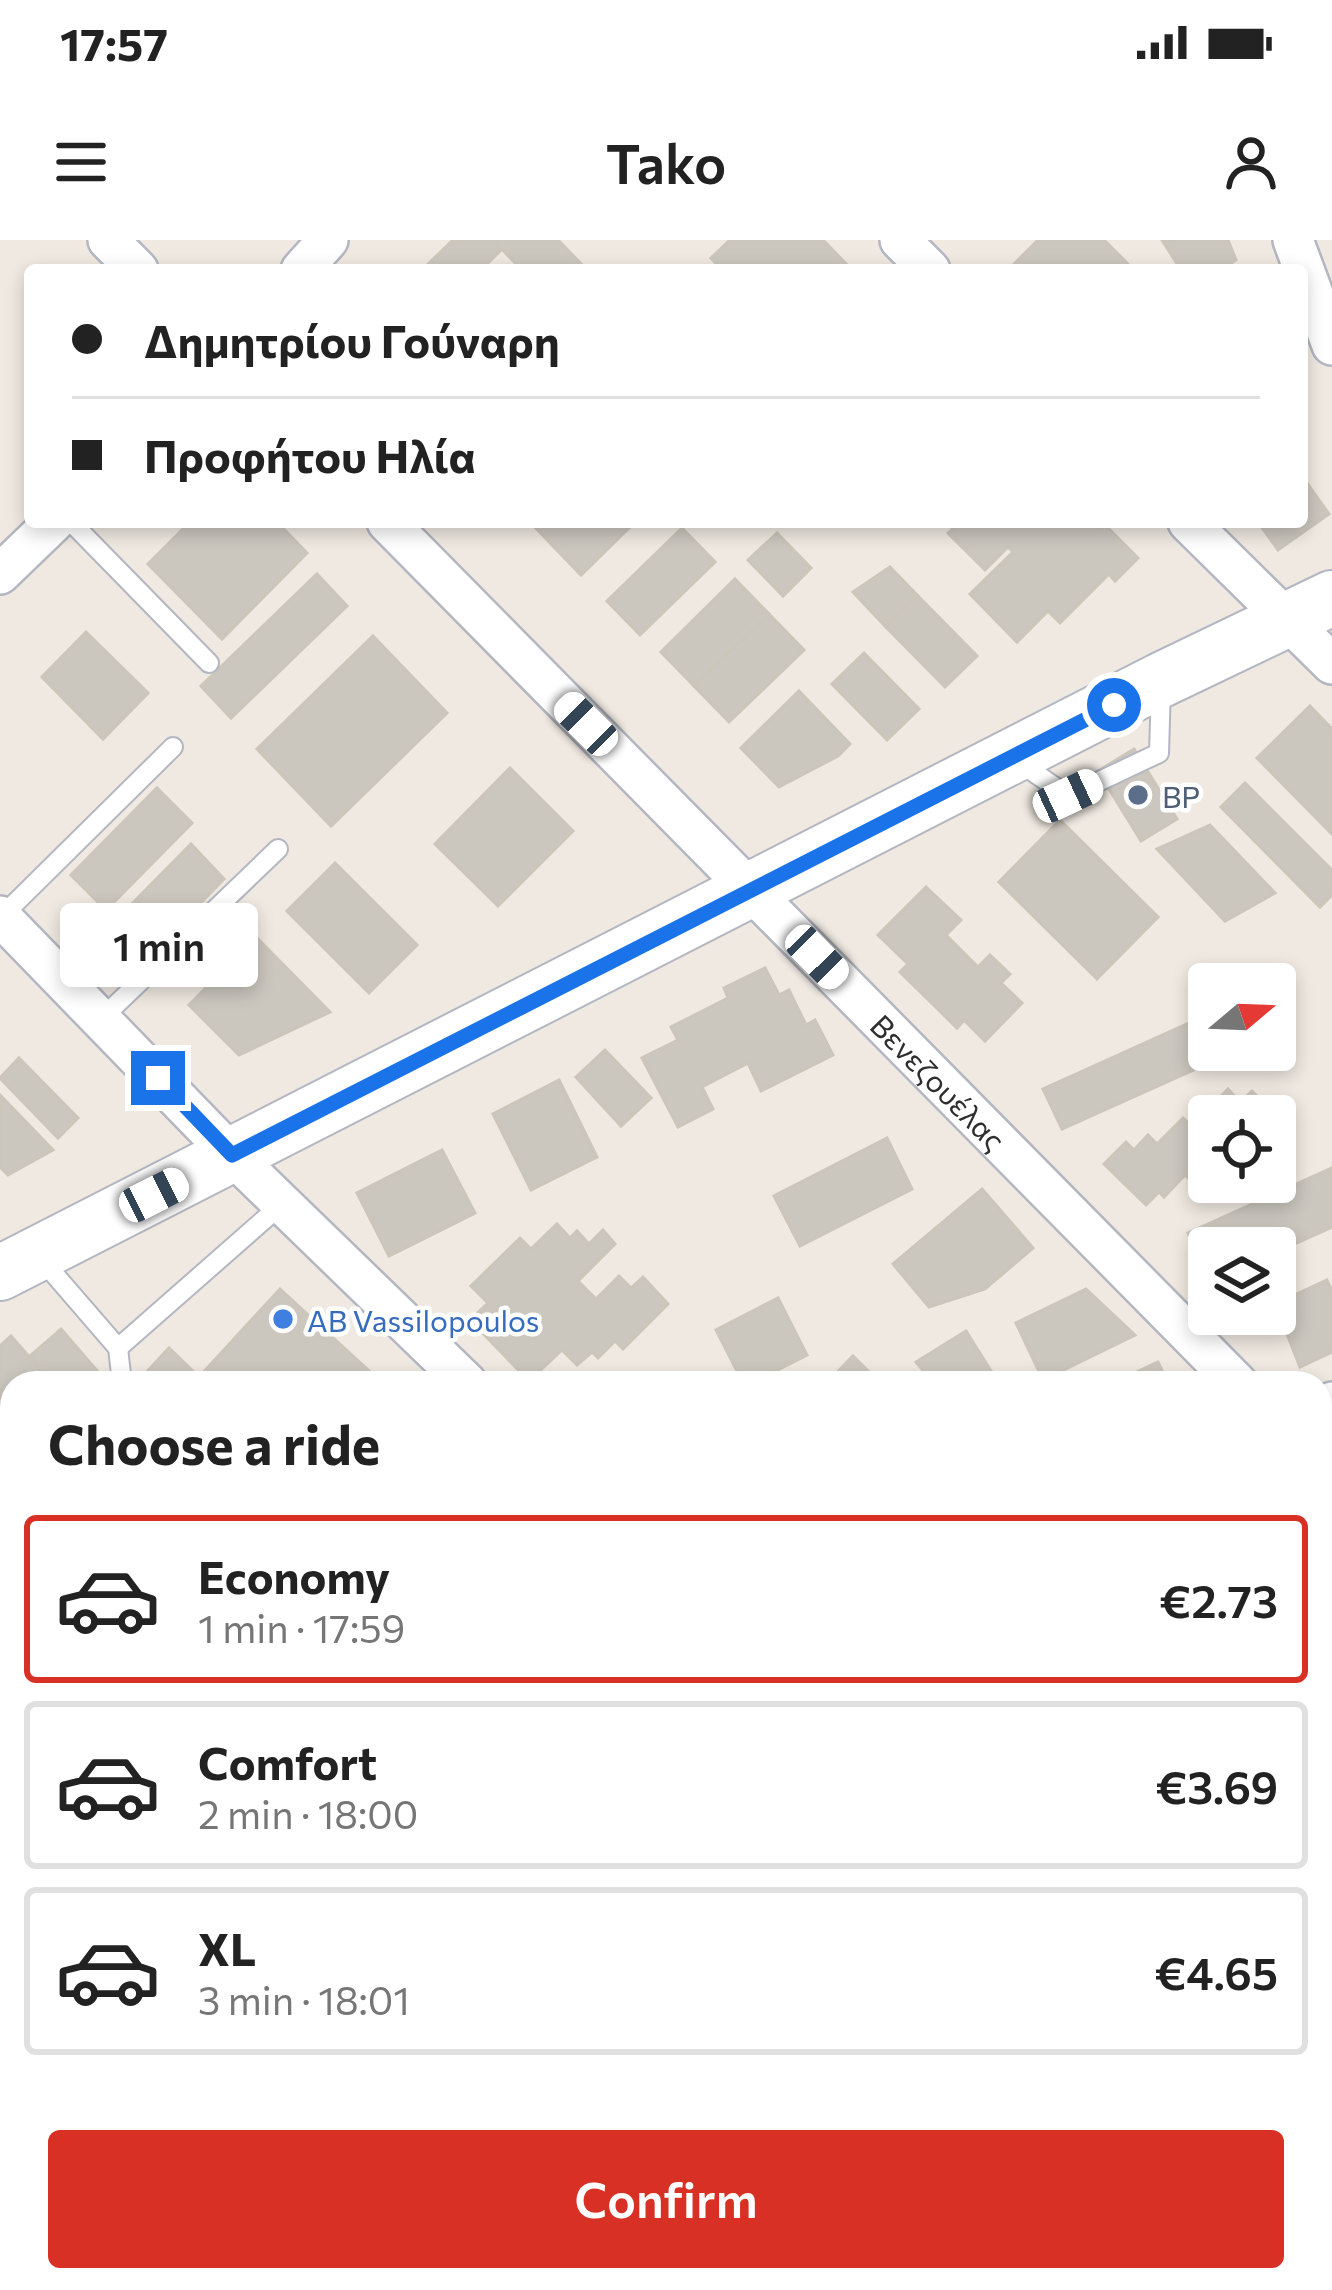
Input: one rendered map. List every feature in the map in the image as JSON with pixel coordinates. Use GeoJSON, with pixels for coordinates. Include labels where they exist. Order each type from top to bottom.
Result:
{"type":"FeatureCollection","features":[{"type":"Feature","properties":{"kind":"main road"},"geometry":{"type":"LineString","coordinates":[[19,1264],[1309,608]]}},
{"type":"Feature","properties":{"kind":"street"},"geometry":{"type":"LineString","coordinates":[[108,240],[132,264]]}},
{"type":"Feature","properties":{"kind":"street"},"geometry":{"type":"LineString","coordinates":[[307,264],[328,240]]}},
{"type":"Feature","properties":{"kind":"street"},"geometry":{"type":"LineString","coordinates":[[900,240],[924,264]]}},
{"type":"Feature","properties":{"kind":"street"},"geometry":{"type":"LineString","coordinates":[[1308,280],[1332,345]]}},
{"type":"Feature","properties":{"kind":"street"},"geometry":{"type":"LineString","coordinates":[[0,574],[48,528]]}},
{"type":"Feature","properties":{"kind":"street","name":"Βενεζουέλας"},"geometry":{"type":"LineString","coordinates":[[393,528],[1225,1371]]}},
{"type":"Feature","properties":{"kind":"street"},"geometry":{"type":"LineString","coordinates":[[1196,528],[1309,608],[1332,664]]}},
{"type":"Feature","properties":{"kind":"street"},"geometry":{"type":"LineString","coordinates":[[0,916],[232,1155],[455,1371]]}},
{"type":"Feature","properties":{"kind":"lane"},"geometry":{"type":"LineString","coordinates":[[77,528],[209,663]]}},
{"type":"Feature","properties":{"kind":"lane"},"geometry":{"type":"LineString","coordinates":[[0,916],[173,747]]}},
{"type":"Feature","properties":{"kind":"lane"},"geometry":{"type":"LineString","coordinates":[[101,1019],[278,849]]}},
{"type":"Feature","properties":{"kind":"lane"},"geometry":{"type":"LineString","coordinates":[[118,1348],[282,1204]]}},
{"type":"Feature","properties":{"kind":"lane"},"geometry":{"type":"LineString","coordinates":[[19,1264],[118,1348],[121,1371]]}},
{"type":"Feature","properties":{"kind":"building"},"geometry":{"type":"Polygon","coordinates":[[[453,240],[493,240],[502,249],[487,264],[428,264],[453,240]]]}},
{"type":"Feature","properties":{"kind":"building"},"geometry":{"type":"Polygon","coordinates":[[[493,240],[558,240],[581,264],[516,264],[493,240]]]}},
{"type":"Feature","properties":{"kind":"building"},"geometry":{"type":"Polygon","coordinates":[[[730,240],[823,240],[846,264],[716,264],[711,258],[730,240]]]}},
{"type":"Feature","properties":{"kind":"building"},"geometry":{"type":"Polygon","coordinates":[[[1038,240],[1104,240],[1128,264],[1014,264],[1038,240]]]}},
{"type":"Feature","properties":{"kind":"building"},"geometry":{"type":"Polygon","coordinates":[[[1162,240],[1228,240],[1236,260],[1230,264],[1177,264],[1162,240]]]}},
{"type":"Feature","properties":{"kind":"building"},"geometry":{"type":"Polygon","coordinates":[[[1308,484],[1329,514],[1278,550],[1262,528],[1308,528],[1308,484]]]}},
{"type":"Feature","properties":{"kind":"building"},"geometry":{"type":"Polygon","coordinates":[[[184,528],[283,528],[307,553],[222,639],[148,564],[184,528]]]}},
{"type":"Feature","properties":{"kind":"building"},"geometry":{"type":"Polygon","coordinates":[[[536,528],[629,528],[581,575],[536,528]]]}},
{"type":"Feature","properties":{"kind":"building"},"geometry":{"type":"Polygon","coordinates":[[[682,528],[715,562],[640,635],[607,601],[682,528]]]}},
{"type":"Feature","properties":{"kind":"building"},"geometry":{"type":"Polygon","coordinates":[[[1108,528],[1138,558],[1115,581],[1109,574],[1060,623],[1048,611],[1017,642],[970,594],[1013,552],[1008,547],[985,570],[948,533],[953,529],[1108,528]]]}},
{"type":"Feature","properties":{"kind":"building"},"geometry":{"type":"Polygon","coordinates":[[[777,533],[811,568],[783,596],[748,560],[777,533]]]}},
{"type":"Feature","properties":{"kind":"building"},"geometry":{"type":"Polygon","coordinates":[[[890,567],[918,596],[886,627],[853,592],[890,567]]]}},
{"type":"Feature","properties":{"kind":"building"},"geometry":{"type":"Polygon","coordinates":[[[317,574],[347,606],[231,718],[201,686],[317,574]]]}},
{"type":"Feature","properties":{"kind":"building"},"geometry":{"type":"Polygon","coordinates":[[[735,579],[769,614],[694,686],[661,652],[735,579]]]}},
{"type":"Feature","properties":{"kind":"building"},"geometry":{"type":"Polygon","coordinates":[[[918,596],[977,656],[945,687],[886,627],[918,596]]]}},
{"type":"Feature","properties":{"kind":"building"},"geometry":{"type":"Polygon","coordinates":[[[769,614],[804,650],[729,722],[694,686],[769,614]]]}},
{"type":"Feature","properties":{"kind":"building"},"geometry":{"type":"Polygon","coordinates":[[[86,632],[148,693],[103,739],[42,677],[86,632]]]}},
{"type":"Feature","properties":{"kind":"building"},"geometry":{"type":"Polygon","coordinates":[[[373,636],[447,713],[331,826],[257,749],[373,636]]]}},
{"type":"Feature","properties":{"kind":"building"},"geometry":{"type":"Polygon","coordinates":[[[864,653],[919,709],[887,740],[832,684],[864,653]]]}},
{"type":"Feature","properties":{"kind":"building"},"geometry":{"type":"Polygon","coordinates":[[[799,691],[850,744],[838,756],[779,787],[741,748],[799,691]]]}},
{"type":"Feature","properties":{"kind":"building"},"geometry":{"type":"Polygon","coordinates":[[[1310,706],[1332,729],[1332,834],[1257,758],[1310,706]]]}},
{"type":"Feature","properties":{"kind":"building","name":"BP"},"geometry":{"type":"Polygon","coordinates":[[[1134,749],[1177,819],[1141,841],[1098,771],[1134,749]]]}},
{"type":"Feature","properties":{"kind":"building"},"geometry":{"type":"Polygon","coordinates":[[[510,768],[573,831],[498,906],[435,844],[510,768]]]}},
{"type":"Feature","properties":{"kind":"building"},"geometry":{"type":"Polygon","coordinates":[[[1245,783],[1332,870],[1332,895],[1320,907],[1221,807],[1245,783]]]}},
{"type":"Feature","properties":{"kind":"building"},"geometry":{"type":"Polygon","coordinates":[[[157,788],[192,823],[106,910],[71,875],[157,788]]]}},
{"type":"Feature","properties":{"kind":"building"},"geometry":{"type":"Polygon","coordinates":[[[1060,820],[1158,917],[1097,979],[999,882],[1060,820]]]}},
{"type":"Feature","properties":{"kind":"building"},"geometry":{"type":"Polygon","coordinates":[[[1210,825],[1275,893],[1225,921],[1157,849],[1210,825]]]}},
{"type":"Feature","properties":{"kind":"building"},"geometry":{"type":"Polygon","coordinates":[[[191,844],[224,879],[148,957],[114,922],[191,844]]]}},
{"type":"Feature","properties":{"kind":"building"},"geometry":{"type":"Polygon","coordinates":[[[335,863],[417,945],[369,993],[287,911],[335,863]]]}},
{"type":"Feature","properties":{"kind":"building"},"geometry":{"type":"Polygon","coordinates":[[[926,887],[961,920],[946,935],[978,967],[990,955],[1010,974],[1001,983],[1022,1003],[985,1041],[964,1020],[957,1028],[900,972],[908,964],[878,935],[926,887]]]}},
{"type":"Feature","properties":{"kind":"building"},"geometry":{"type":"Polygon","coordinates":[[[256,937],[330,1012],[239,1055],[189,1005],[256,937]]]}},
{"type":"Feature","properties":{"kind":"building"},"geometry":{"type":"Polygon","coordinates":[[[765,968],[779,995],[789,990],[806,1025],[815,1020],[833,1055],[761,1091],[748,1063],[702,1087],[713,1109],[678,1127],[642,1058],[678,1040],[671,1027],[728,998],[724,988],[765,968]]]}},
{"type":"Feature","properties":{"kind":"building"},"geometry":{"type":"Polygon","coordinates":[[[1188,1023],[1191,1071],[1062,1129],[1043,1089],[1188,1023]]]}},
{"type":"Feature","properties":{"kind":"building"},"geometry":{"type":"Polygon","coordinates":[[[605,1050],[651,1098],[621,1126],[576,1077],[605,1050]]]}},
{"type":"Feature","properties":{"kind":"building"},"geometry":{"type":"Polygon","coordinates":[[[19,1058],[78,1118],[58,1138],[0,1078],[19,1058]]]}},
{"type":"Feature","properties":{"kind":"building"},"geometry":{"type":"Polygon","coordinates":[[[559,1080],[597,1157],[531,1190],[493,1114],[559,1080]]]}},
{"type":"Feature","properties":{"kind":"building"},"geometry":{"type":"Polygon","coordinates":[[[0,1095],[53,1150],[8,1175],[0,1167],[0,1095]]]}},
{"type":"Feature","properties":{"kind":"building"},"geometry":{"type":"Polygon","coordinates":[[[1183,1118],[1188,1123],[1188,1178],[1185,1175],[1164,1197],[1159,1192],[1146,1205],[1104,1164],[1126,1142],[1134,1150],[1148,1135],[1157,1144],[1183,1118]]]}},
{"type":"Feature","properties":{"kind":"building"},"geometry":{"type":"Polygon","coordinates":[[[887,1138],[912,1189],[800,1246],[774,1196],[887,1138]]]}},
{"type":"Feature","properties":{"kind":"building"},"geometry":{"type":"Polygon","coordinates":[[[442,1150],[475,1213],[389,1256],[357,1193],[442,1150]]]}},
{"type":"Feature","properties":{"kind":"building"},"geometry":{"type":"Polygon","coordinates":[[[1332,1168],[1332,1227],[1296,1243],[1296,1227],[1201,1227],[1254,1203],[1296,1203],[1296,1184],[1332,1168]]]}},
{"type":"Feature","properties":{"kind":"building"},"geometry":{"type":"Polygon","coordinates":[[[982,1189],[1033,1248],[985,1289],[929,1307],[893,1264],[982,1189]]]}},
{"type":"Feature","properties":{"kind":"building"},"geometry":{"type":"Polygon","coordinates":[[[557,1224],[570,1238],[577,1231],[589,1244],[603,1230],[615,1244],[578,1281],[596,1299],[619,1276],[631,1288],[643,1277],[668,1304],[623,1349],[615,1341],[598,1358],[592,1352],[577,1365],[562,1350],[540,1371],[519,1371],[470,1320],[488,1303],[471,1286],[520,1238],[531,1249],[557,1224]]]}},
{"type":"Feature","properties":{"kind":"building"},"geometry":{"type":"Polygon","coordinates":[[[1327,1280],[1332,1291],[1332,1352],[1300,1367],[1287,1335],[1296,1335],[1296,1294],[1327,1280]]]}},
{"type":"Feature","properties":{"kind":"building","name":"AB Vassilopoulos"},"geometry":{"type":"Polygon","coordinates":[[[280,1289],[369,1371],[205,1371],[280,1289]]]}},
{"type":"Feature","properties":{"kind":"building"},"geometry":{"type":"Polygon","coordinates":[[[1086,1289],[1135,1335],[1061,1371],[1039,1371],[1016,1323],[1086,1289]]]}},
{"type":"Feature","properties":{"kind":"building"},"geometry":{"type":"Polygon","coordinates":[[[778,1298],[807,1355],[776,1371],[737,1371],[716,1330],[778,1298]]]}},
{"type":"Feature","properties":{"kind":"building"},"geometry":{"type":"Polygon","coordinates":[[[61,1329],[97,1371],[41,1371],[29,1357],[61,1329]]]}},
{"type":"Feature","properties":{"kind":"building"},"geometry":{"type":"Polygon","coordinates":[[[966,1331],[991,1371],[924,1371],[916,1362],[966,1331]]]}},
{"type":"Feature","properties":{"kind":"building"},"geometry":{"type":"Polygon","coordinates":[[[11,1336],[42,1371],[0,1371],[0,1346],[11,1336]]]}},
{"type":"Feature","properties":{"kind":"building","name":"AB Vassilopoulos"},"geometry":{"type":"Polygon","coordinates":[[[169,1348],[193,1371],[148,1371],[169,1348]]]}},
{"type":"Feature","properties":{"kind":"building"},"geometry":{"type":"Polygon","coordinates":[[[853,1356],[868,1371],[839,1371],[853,1356]]]}},
{"type":"Feature","properties":{"kind":"building"},"geometry":{"type":"Polygon","coordinates":[[[1158,1362],[1162,1371],[1139,1371],[1158,1362]]]}},
{"type":"Feature","properties":{"kind":"place","name":"BP"},"geometry":{"type":"Point","coordinates":[1138,795]}},
{"type":"Feature","properties":{"kind":"place","name":"AB Vassilopoulos"},"geometry":{"type":"Point","coordinates":[283,1319]}},
{"type":"Feature","properties":{"kind":"route"},"geometry":{"type":"LineString","coordinates":[[158,1078],[232,1155],[1114,705]]}}]}
